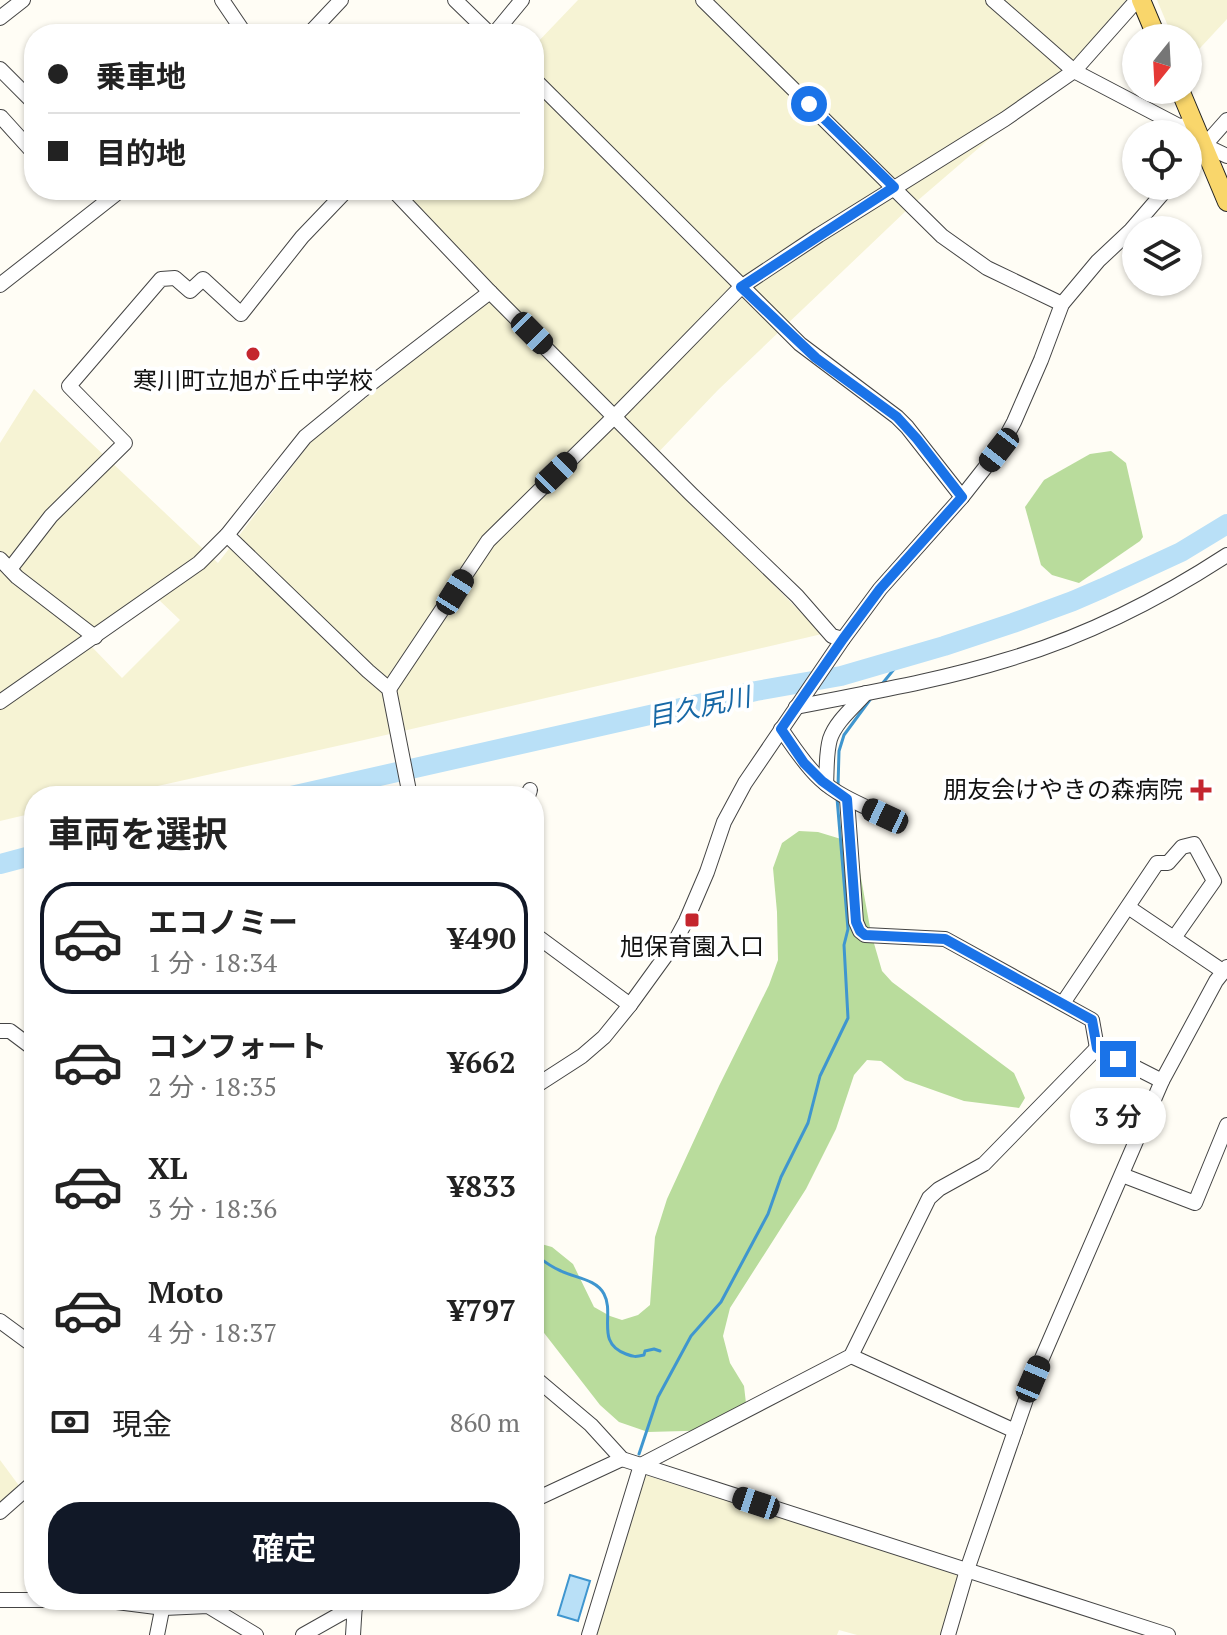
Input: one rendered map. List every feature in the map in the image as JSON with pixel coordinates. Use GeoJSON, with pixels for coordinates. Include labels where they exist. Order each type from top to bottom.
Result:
{"type":"FeatureCollection","features":[{"type":"Feature","properties":{"kind":"main road"},"geometry":{"type":"LineString","coordinates":[[1139,0],[1150,24]]}},
{"type":"Feature","properties":{"kind":"main road"},"geometry":{"type":"LineString","coordinates":[[1202,140],[1227,202]]}},
{"type":"Feature","properties":{"kind":"street"},"geometry":{"type":"LineString","coordinates":[[0,18],[23,0]]}},
{"type":"Feature","properties":{"kind":"street"},"geometry":{"type":"LineString","coordinates":[[222,0],[238,24]]}},
{"type":"Feature","properties":{"kind":"street"},"geometry":{"type":"LineString","coordinates":[[318,24],[341,0]]}},
{"type":"Feature","properties":{"kind":"street"},"geometry":{"type":"LineString","coordinates":[[455,0],[481,24]]}},
{"type":"Feature","properties":{"kind":"street"},"geometry":{"type":"LineString","coordinates":[[501,24],[522,0]]}},
{"type":"Feature","properties":{"kind":"street"},"geometry":{"type":"LineString","coordinates":[[703,0],[942,236],[987,268],[1062,304]]}},
{"type":"Feature","properties":{"kind":"street"},"geometry":{"type":"LineString","coordinates":[[993,0],[1074,71],[1168,120]]}},
{"type":"Feature","properties":{"kind":"street"},"geometry":{"type":"LineString","coordinates":[[389,689],[488,541],[741,287],[1005,119],[1074,71],[1139,0]]}},
{"type":"Feature","properties":{"kind":"street"},"geometry":{"type":"LineString","coordinates":[[0,69],[24,93]]}},
{"type":"Feature","properties":{"kind":"street"},"geometry":{"type":"LineString","coordinates":[[544,89],[808,351],[897,417],[962,497]]}},
{"type":"Feature","properties":{"kind":"street"},"geometry":{"type":"LineString","coordinates":[[0,118],[24,142]]}},
{"type":"Feature","properties":{"kind":"street"},"geometry":{"type":"LineString","coordinates":[[1202,147],[1227,120]]}},
{"type":"Feature","properties":{"kind":"street"},"geometry":{"type":"LineString","coordinates":[[1204,145],[1227,156]]}},
{"type":"Feature","properties":{"kind":"street"},"geometry":{"type":"LineString","coordinates":[[0,285],[107,200]]}},
{"type":"Feature","properties":{"kind":"street"},"geometry":{"type":"LineString","coordinates":[[95,637],[5,564],[125,443],[69,386],[161,279],[175,278],[190,291],[203,279],[241,314],[302,237],[337,200]]}},
{"type":"Feature","properties":{"kind":"street"},"geometry":{"type":"LineString","coordinates":[[403,200],[691,494],[797,596],[840,645]]}},
{"type":"Feature","properties":{"kind":"street"},"geometry":{"type":"LineString","coordinates":[[544,1081],[582,1056],[604,1037],[672,947],[707,872],[724,822],[745,783],[880,589],[962,497],[999,450],[1014,422],[1062,304],[1157,200]]}},
{"type":"Feature","properties":{"kind":"street"},"geometry":{"type":"LineString","coordinates":[[0,702],[199,563],[227,535],[305,437],[490,292]]}},
{"type":"Feature","properties":{"kind":"street"},"geometry":{"type":"LineString","coordinates":[[227,535],[389,689],[408,786]]}},
{"type":"Feature","properties":{"kind":"street"},"geometry":{"type":"LineString","coordinates":[[798,705],[866,693],[1007,660],[1086,632],[1144,605],[1227,555]]}},
{"type":"Feature","properties":{"kind":"street"},"geometry":{"type":"LineString","coordinates":[[826,784],[828,752],[836,727],[866,693]]}},
{"type":"Feature","properties":{"kind":"street"},"geometry":{"type":"LineString","coordinates":[[781,729],[804,763],[826,784],[847,799],[885,816]]}},
{"type":"Feature","properties":{"kind":"street"},"geometry":{"type":"LineString","coordinates":[[847,799],[856,922],[860,931],[865,935],[945,939],[1092,1020],[1097,1048]]}},
{"type":"Feature","properties":{"kind":"street"},"geometry":{"type":"LineString","coordinates":[[1063,1003],[1157,863],[1168,863],[1182,847],[1194,844],[1214,881],[1174,938]]}},
{"type":"Feature","properties":{"kind":"street"},"geometry":{"type":"LineString","coordinates":[[948,1635],[967,1570],[1033,1379],[1162,1081],[1223,975],[1128,907]]}},
{"type":"Feature","properties":{"kind":"street"},"geometry":{"type":"LineString","coordinates":[[544,941],[630,1005]]}},
{"type":"Feature","properties":{"kind":"street"},"geometry":{"type":"LineString","coordinates":[[0,1031],[10,1031],[24,1042]]}},
{"type":"Feature","properties":{"kind":"street"},"geometry":{"type":"LineString","coordinates":[[1097,1048],[1162,1081]]}},
{"type":"Feature","properties":{"kind":"street"},"geometry":{"type":"LineString","coordinates":[[589,1635],[641,1465],[851,1356],[929,1198],[984,1164],[1097,1048]]}},
{"type":"Feature","properties":{"kind":"street"},"geometry":{"type":"LineString","coordinates":[[1122,1175],[1195,1203],[1227,1125]]}},
{"type":"Feature","properties":{"kind":"street"},"geometry":{"type":"LineString","coordinates":[[0,1321],[24,1339]]}},
{"type":"Feature","properties":{"kind":"street"},"geometry":{"type":"LineString","coordinates":[[851,1356],[1015,1431]]}},
{"type":"Feature","properties":{"kind":"street"},"geometry":{"type":"LineString","coordinates":[[544,1385],[591,1425],[622,1459],[1160,1634]]}},
{"type":"Feature","properties":{"kind":"street"},"geometry":{"type":"LineString","coordinates":[[544,1495],[622,1459]]}},
{"type":"Feature","properties":{"kind":"street"},"geometry":{"type":"LineString","coordinates":[[0,1512],[24,1491]]}},
{"type":"Feature","properties":{"kind":"street"},"geometry":{"type":"LineString","coordinates":[[0,1600],[24,1600]]}},
{"type":"Feature","properties":{"kind":"street"},"geometry":{"type":"LineString","coordinates":[[157,1635],[163,1610]]}},
{"type":"Feature","properties":{"kind":"street"},"geometry":{"type":"LineString","coordinates":[[215,1610],[256,1635]]}},
{"type":"Feature","properties":{"kind":"street"},"geometry":{"type":"LineString","coordinates":[[303,1635],[346,1610]]}},
{"type":"Feature","properties":{"kind":"street"},"geometry":{"type":"LineString","coordinates":[[353,1635],[355,1610]]}},
{"type":"Feature","properties":{"kind":"shaded area"},"geometry":{"type":"Polygon","coordinates":[[[578,0],[1126,0],[1066,73],[909,208],[718,390],[651,460],[822,634],[158,786],[24,786],[24,815],[0,821],[0,443],[34,389],[218,563],[311,442],[499,292],[412,200],[544,200],[544,36],[578,0]],[[158,599],[91,646],[122,678],[180,620],[158,599]]]}},
{"type":"Feature","properties":{"kind":"shaded area"},"geometry":{"type":"Polygon","coordinates":[[[1157,0],[1227,0],[1227,19],[1202,46],[1202,24],[1167,24],[1157,0]]]}},
{"type":"Feature","properties":{"kind":"shaded area"},"geometry":{"type":"Polygon","coordinates":[[[0,1460],[20,1487],[0,1505],[0,1460]]]}},
{"type":"Feature","properties":{"kind":"shaded area"},"geometry":{"type":"Polygon","coordinates":[[[645,1475],[963,1574],[941,1635],[857,1635],[839,1630],[837,1635],[596,1635],[645,1475]]]}},
{"type":"Feature","properties":{"kind":"green space"},"geometry":{"type":"Polygon","coordinates":[[[1111,451],[1126,463],[1143,537],[1079,583],[1052,575],[1041,565],[1025,507],[1044,480],[1090,454],[1111,451]]]}},
{"type":"Feature","properties":{"kind":"green space"},"geometry":{"type":"Polygon","coordinates":[[[799,831],[818,832],[841,839],[857,856],[871,933],[882,971],[892,982],[1014,1073],[1025,1098],[1019,1108],[964,1101],[905,1080],[881,1061],[867,1060],[854,1075],[836,1129],[806,1189],[730,1308],[723,1336],[730,1363],[744,1386],[747,1412],[721,1430],[648,1432],[619,1422],[600,1405],[544,1333],[544,1245],[552,1247],[573,1264],[594,1307],[622,1320],[638,1315],[650,1305],[655,1237],[667,1199],[778,960],[773,868],[782,843],[799,831]]]}},
{"type":"Feature","properties":{"kind":"water"},"geometry":{"type":"Polygon","coordinates":[[[570,1575],[590,1581],[578,1621],[558,1615],[570,1575]]]}},
{"type":"Feature","properties":{"kind":"waterway","name":"目久尻川"},"geometry":{"type":"LineString","coordinates":[[335,786],[756,691],[841,676],[944,646],[1073,601],[1181,552],[1227,524]]}},
{"type":"Feature","properties":{"kind":"waterway"},"geometry":{"type":"LineString","coordinates":[[882,684],[903,658]]}},
{"type":"Feature","properties":{"kind":"waterway"},"geometry":{"type":"LineString","coordinates":[[838,787],[839,751],[844,735],[872,697]]}},
{"type":"Feature","properties":{"kind":"waterway"},"geometry":{"type":"LineString","coordinates":[[639,1454],[658,1397],[691,1336],[721,1302],[768,1214],[781,1177],[808,1123],[820,1076],[848,1018],[844,945],[848,929],[837,798]]}},
{"type":"Feature","properties":{"kind":"waterway","name":"目久尻川"},"geometry":{"type":"LineString","coordinates":[[0,864],[24,858]]}},
{"type":"Feature","properties":{"kind":"waterway"},"geometry":{"type":"LineString","coordinates":[[544,1261],[600,1289],[607,1302],[608,1335],[617,1349],[635,1356],[654,1349],[660,1351]]}},
{"type":"Feature","properties":{"kind":"place","name":"寒川町立旭が丘中学校"},"geometry":{"type":"Point","coordinates":[253,354]}},
{"type":"Feature","properties":{"kind":"place","name":"朋友会けやきの森病院"},"geometry":{"type":"Point","coordinates":[1201,790]}},
{"type":"Feature","properties":{"kind":"place","name":"旭保育園入口"},"geometry":{"type":"Point","coordinates":[692,920]}},
{"type":"Feature","properties":{"kind":"route"},"geometry":{"type":"LineString","coordinates":[[809,104],[894,187],[741,287],[816,358],[897,417],[962,497],[880,589],[781,729],[804,763],[847,799],[856,922],[860,931],[865,935],[945,939],[1092,1020],[1097,1048],[1118,1059]]}}]}
